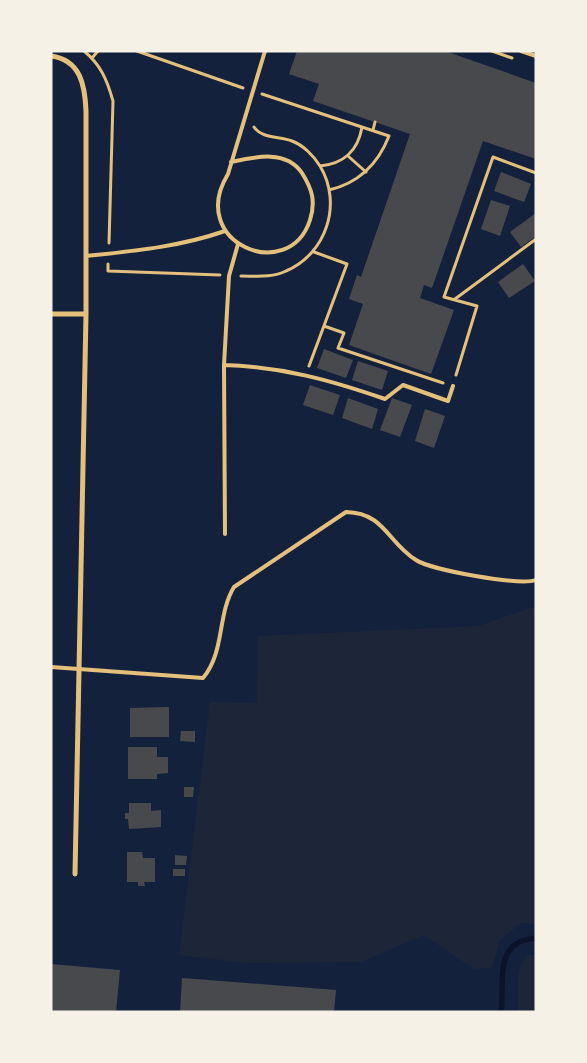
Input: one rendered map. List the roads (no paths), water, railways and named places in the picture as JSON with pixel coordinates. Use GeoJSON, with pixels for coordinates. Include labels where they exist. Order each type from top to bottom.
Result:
{"type":"FeatureCollection","features":[{"type":"Feature","properties":{"kind":"street"},"geometry":{"type":"LineString","coordinates":[[51,56],[64,60],[76,69],[83,80],[86,111],[86,314],[74,874]]}},
{"type":"Feature","properties":{"kind":"street"},"geometry":{"type":"LineString","coordinates":[[51,314],[86,314]]}},
{"type":"Feature","properties":{"kind":"lane"},"geometry":{"type":"LineString","coordinates":[[231,162],[260,156],[283,159],[300,170],[311,188],[314,208],[307,228],[290,246],[267,253],[252,251],[238,244],[224,231],[218,217],[217,200],[220,186],[231,162],[265,51]]}},
{"type":"Feature","properties":{"kind":"lane"},"geometry":{"type":"LineString","coordinates":[[522,51],[536,56]]}},
{"type":"Feature","properties":{"kind":"lane"},"geometry":{"type":"LineString","coordinates":[[86,256],[170,246],[197,241],[224,231]]}},
{"type":"Feature","properties":{"kind":"lane"},"geometry":{"type":"LineString","coordinates":[[225,534],[224,365],[229,276],[238,244]]}},
{"type":"Feature","properties":{"kind":"lane"},"geometry":{"type":"LineString","coordinates":[[224,365],[263,366],[307,374],[386,399],[403,385],[448,401],[453,386]]}},
{"type":"Feature","properties":{"kind":"lane"},"geometry":{"type":"LineString","coordinates":[[51,667],[202,678],[210,670],[218,646],[226,601],[234,587],[346,512],[368,515],[381,524],[399,546],[416,561],[432,567],[515,582],[536,580]]}},
{"type":"Feature","properties":{"kind":"waterway"},"geometry":{"type":"LineString","coordinates":[[501,1012],[502,975],[507,954],[513,946],[522,941],[536,938]]}}]}
